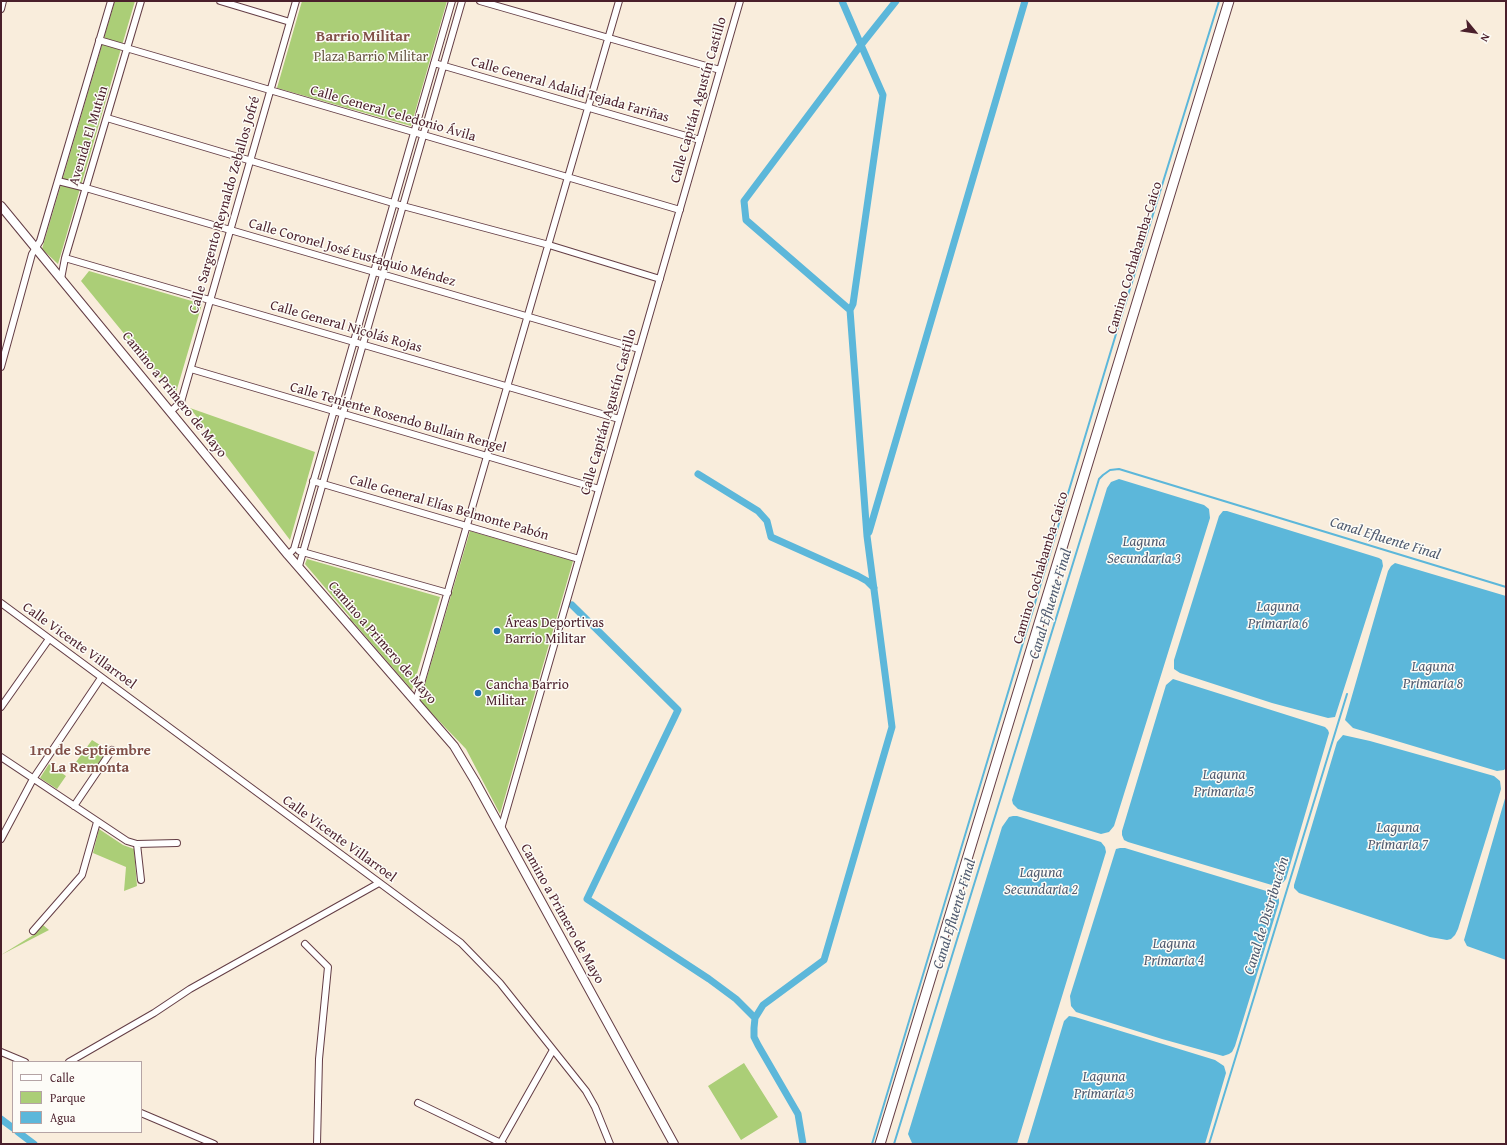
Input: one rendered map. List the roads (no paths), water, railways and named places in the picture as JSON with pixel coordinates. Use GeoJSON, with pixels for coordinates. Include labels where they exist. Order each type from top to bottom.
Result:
{"type":"FeatureCollection","features":[{"type":"Feature","properties":{"kind":"main road","name":"Camino Cochabamba-Caico"},"geometry":{"type":"LineString","coordinates":[[880,1144],[1229,1]]}},
{"type":"Feature","properties":{"kind":"main road","name":"Camino a Primero de Mayo"},"geometry":{"type":"LineString","coordinates":[[1,206],[171,411],[291,552],[299,566],[454,746],[475,781],[674,1144]]}},
{"type":"Feature","properties":{"kind":"street"},"geometry":{"type":"LineString","coordinates":[[1,9],[3,1]]}},
{"type":"Feature","properties":{"kind":"street","name":"Avenida El Mutún"},"geometry":{"type":"LineString","coordinates":[[1,367],[32,254],[40,241],[111,1]]}},
{"type":"Feature","properties":{"kind":"street","name":"Avenida El Mutún"},"geometry":{"type":"LineString","coordinates":[[61,279],[65,258],[141,1]]}},
{"type":"Feature","properties":{"kind":"street"},"geometry":{"type":"LineString","coordinates":[[220,1],[290,22]]}},
{"type":"Feature","properties":{"kind":"street","name":"Calle Sargento Reynaldo Zeballos Jofré"},"geometry":{"type":"LineString","coordinates":[[171,411],[181,402],[296,1]]}},
{"type":"Feature","properties":{"kind":"street"},"geometry":{"type":"LineString","coordinates":[[448,593],[303,552],[291,552],[354,342],[452,1]]}},
{"type":"Feature","properties":{"kind":"street"},"geometry":{"type":"LineString","coordinates":[[299,566],[462,1]]}},
{"type":"Feature","properties":{"kind":"street"},"geometry":{"type":"LineString","coordinates":[[480,1],[720,70]]}},
{"type":"Feature","properties":{"kind":"street"},"geometry":{"type":"LineString","coordinates":[[416,701],[619,1]]}},
{"type":"Feature","properties":{"kind":"street","name":"Calle Capitán Agustín Castillo"},"geometry":{"type":"LineString","coordinates":[[500,829],[740,1]]}},
{"type":"Feature","properties":{"kind":"street","name":"Calle General Celedonio Ávila"},"geometry":{"type":"LineString","coordinates":[[99,40],[680,210]]}},
{"type":"Feature","properties":{"kind":"street","name":"Calle General Adalid Tejada Fariñas"},"geometry":{"type":"LineString","coordinates":[[434,63],[700,140]]}},
{"type":"Feature","properties":{"kind":"street"},"geometry":{"type":"LineString","coordinates":[[107,118],[403,206],[549,245],[660,279]]}},
{"type":"Feature","properties":{"kind":"street","name":"Calle Coronel José Eustaquio Méndez"},"geometry":{"type":"LineString","coordinates":[[58,181],[640,349]]}},
{"type":"Feature","properties":{"kind":"street","name":"Calle General Nicolás Rojas"},"geometry":{"type":"LineString","coordinates":[[65,258],[619,419]]}},
{"type":"Feature","properties":{"kind":"street","name":"Calle Teniente Rosendo Bullain Rengel"},"geometry":{"type":"LineString","coordinates":[[190,369],[599,489]]}},
{"type":"Feature","properties":{"kind":"street","name":"Calle General Elías Belmonte Pabón"},"geometry":{"type":"LineString","coordinates":[[313,480],[579,559]]}},
{"type":"Feature","properties":{"kind":"street","name":"Calle Vicente Villarroel"},"geometry":{"type":"LineString","coordinates":[[1,603],[461,943],[500,983],[586,1091],[595,1107],[610,1144]]}},
{"type":"Feature","properties":{"kind":"street"},"geometry":{"type":"LineString","coordinates":[[1,708],[49,639]]}},
{"type":"Feature","properties":{"kind":"street"},"geometry":{"type":"LineString","coordinates":[[1,839],[32,779],[101,678]]}},
{"type":"Feature","properties":{"kind":"street"},"geometry":{"type":"LineString","coordinates":[[74,806],[112,750]]}},
{"type":"Feature","properties":{"kind":"street"},"geometry":{"type":"LineString","coordinates":[[1,758],[127,841],[137,844],[177,843]]}},
{"type":"Feature","properties":{"kind":"street"},"geometry":{"type":"LineString","coordinates":[[33,931],[82,875],[97,822]]}},
{"type":"Feature","properties":{"kind":"street"},"geometry":{"type":"LineString","coordinates":[[137,844],[141,880]]}},
{"type":"Feature","properties":{"kind":"street"},"geometry":{"type":"LineString","coordinates":[[71,1061],[154,1013],[190,989],[379,883]]}},
{"type":"Feature","properties":{"kind":"street"},"geometry":{"type":"LineString","coordinates":[[305,944],[328,967],[319,1059],[317,1144]]}},
{"type":"Feature","properties":{"kind":"street"},"geometry":{"type":"LineString","coordinates":[[418,1103],[502,1143],[553,1050]]}},
{"type":"Feature","properties":{"kind":"street"},"geometry":{"type":"LineString","coordinates":[[1,1052],[23,1061]]}},
{"type":"Feature","properties":{"kind":"street"},"geometry":{"type":"LineString","coordinates":[[142,1113],[214,1144]]}},
{"type":"Feature","properties":{"kind":"street"},"geometry":{"type":"LineString","coordinates":[[194,1144],[198,1137]]}},
{"type":"Feature","properties":{"kind":"water","name":"Laguna Secundaria 3"},"geometry":{"type":"Polygon","coordinates":[[[1119,479],[1204,505],[1209,509],[1210,518],[1114,826],[1109,832],[1101,834],[1018,809],[1013,804],[1012,800],[1107,488],[1111,482],[1119,479]]]}},
{"type":"Feature","properties":{"kind":"water","name":"Laguna Primaria 6"},"geometry":{"type":"Polygon","coordinates":[[[1223,511],[1382,560],[1383,566],[1335,717],[1328,718],[1272,703],[1180,673],[1174,669],[1174,660],[1219,516],[1223,511]]]}},
{"type":"Feature","properties":{"kind":"water","name":"Laguna Primaria 8"},"geometry":{"type":"Polygon","coordinates":[[[1395,563],[1506,596],[1506,768],[1504,770],[1497,771],[1353,728],[1345,720],[1388,571],[1395,563]]]}},
{"type":"Feature","properties":{"kind":"water","name":"Laguna Primaria 5"},"geometry":{"type":"Polygon","coordinates":[[[1173,679],[1325,727],[1328,730],[1329,733],[1286,879],[1280,886],[1275,886],[1124,840],[1122,831],[1166,685],[1173,679]]]}},
{"type":"Feature","properties":{"kind":"water","name":"Laguna Primaria 7"},"geometry":{"type":"Polygon","coordinates":[[[1343,735],[1370,741],[1494,776],[1500,781],[1501,789],[1458,929],[1451,939],[1447,940],[1430,937],[1299,893],[1294,888],[1337,742],[1343,735]]]}},
{"type":"Feature","properties":{"kind":"water"},"geometry":{"type":"Polygon","coordinates":[[[1506,795],[1506,960],[1467,946],[1464,940],[1506,795]]]}},
{"type":"Feature","properties":{"kind":"water","name":"Laguna Secundaria 2"},"geometry":{"type":"Polygon","coordinates":[[[1013,816],[1101,842],[1105,847],[1106,852],[1017,1144],[912,1143],[908,1134],[1002,827],[1009,817],[1013,816]]]}},
{"type":"Feature","properties":{"kind":"water","name":"Laguna Primaria 4"},"geometry":{"type":"Polygon","coordinates":[[[1125,848],[1273,893],[1279,899],[1235,1046],[1229,1054],[1223,1056],[1162,1039],[1076,1012],[1071,1006],[1070,996],[1116,849],[1125,848]]]}},
{"type":"Feature","properties":{"kind":"water","name":"Laguna Primaria 3"},"geometry":{"type":"Polygon","coordinates":[[[1069,1016],[1215,1060],[1224,1066],[1226,1073],[1205,1144],[1027,1144],[1064,1021],[1069,1016]]]}},
{"type":"Feature","properties":{"kind":"waterway"},"geometry":{"type":"LineString","coordinates":[[842,1],[861,45],[744,201],[746,220],[850,310]]}},
{"type":"Feature","properties":{"kind":"waterway"},"geometry":{"type":"LineString","coordinates":[[803,1144],[798,1114],[758,1045],[754,1037],[754,1028],[755,1018],[763,1005],[824,960],[892,727],[867,536],[850,310],[853,304],[883,95],[861,45],[896,1]]}},
{"type":"Feature","properties":{"kind":"waterway"},"geometry":{"type":"LineString","coordinates":[[869,532],[1025,1]]}},
{"type":"Feature","properties":{"kind":"waterway"},"geometry":{"type":"LineString","coordinates":[[872,1144],[1116,334],[1219,1]]}},
{"type":"Feature","properties":{"kind":"waterway","name":"Canal Efluente Final"},"geometry":{"type":"LineString","coordinates":[[894,1144],[1099,479],[1103,475],[1110,470],[1119,469],[1506,587]]}},
{"type":"Feature","properties":{"kind":"waterway"},"geometry":{"type":"LineString","coordinates":[[698,474],[758,511],[767,521],[771,537],[858,576],[867,581],[874,588]]}},
{"type":"Feature","properties":{"kind":"waterway"},"geometry":{"type":"LineString","coordinates":[[572,605],[678,710],[587,899],[709,979],[736,999],[755,1018]]}},
{"type":"Feature","properties":{"kind":"waterway","name":"Canal de Distribución"},"geometry":{"type":"LineString","coordinates":[[1209,1144],[1347,694]]}},
{"type":"Feature","properties":{"kind":"waterway"},"geometry":{"type":"LineString","coordinates":[[1,1119],[12,1127]]}},
{"type":"Feature","properties":{"kind":"waterway"},"geometry":{"type":"LineString","coordinates":[[19,1133],[34,1144]]}},
{"type":"Feature","properties":{"kind":"place","name":"Áreas Deportivas Barrio Militar"},"geometry":{"type":"Point","coordinates":[497,631]}},
{"type":"Feature","properties":{"kind":"place","name":"Cancha Barrio Militar"},"geometry":{"type":"Point","coordinates":[478,693]}},
{"type":"Feature","properties":{"kind":"district","name":"Barrio Militar"},"geometry":{"type":"Point","coordinates":[363,37]}},
{"type":"Feature","properties":{"kind":"district","name":"1ro de Septiembre La Remonta"},"geometry":{"type":"Point","coordinates":[90,760]}},
{"type":"Feature","properties":{"kind":"park label","name":"Plaza Barrio Militar"},"geometry":{"type":"Point","coordinates":[371,57]}}]}
